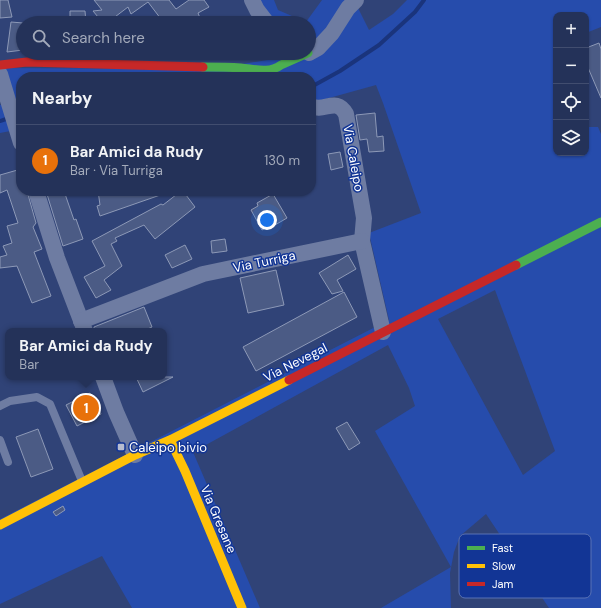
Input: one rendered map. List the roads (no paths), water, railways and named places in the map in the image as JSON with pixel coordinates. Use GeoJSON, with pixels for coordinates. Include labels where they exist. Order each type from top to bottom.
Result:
{"type":"FeatureCollection","features":[{"type":"Feature","properties":{"kind":"main road"},"geometry":{"type":"LineString","coordinates":[[0,65],[27,62],[272,70],[279,67],[286,68],[298,60]]}},
{"type":"Feature","properties":{"kind":"main road","name":"Via Nevegal"},"geometry":{"type":"LineString","coordinates":[[0,525],[136,455],[170,440],[601,222]]}},
{"type":"Feature","properties":{"kind":"main road","name":"Via Gresane"},"geometry":{"type":"LineString","coordinates":[[170,440],[242,608]]}},
{"type":"Feature","properties":{"kind":"street"},"geometry":{"type":"LineString","coordinates":[[252,0],[262,16]]}},
{"type":"Feature","properties":{"kind":"street"},"geometry":{"type":"LineString","coordinates":[[316,49],[332,33],[342,15],[356,0]]}},
{"type":"Feature","properties":{"kind":"street"},"geometry":{"type":"LineString","coordinates":[[0,74],[16,125]]}},
{"type":"Feature","properties":{"kind":"street","name":"Via Caleipo"},"geometry":{"type":"LineString","coordinates":[[316,107],[335,105],[344,110],[346,114],[364,218],[362,241]]}},
{"type":"Feature","properties":{"kind":"street","name":"Via Turriga"},"geometry":{"type":"LineString","coordinates":[[38,196],[58,258],[83,326],[203,274],[362,241]]}},
{"type":"Feature","properties":{"kind":"street"},"geometry":{"type":"LineString","coordinates":[[362,241],[383,332]]}},
{"type":"Feature","properties":{"kind":"street"},"geometry":{"type":"LineString","coordinates":[[104,380],[116,412],[136,455]]}},
{"type":"Feature","properties":{"kind":"lane"},"geometry":{"type":"LineString","coordinates":[[0,406],[10,401],[37,397],[50,404],[83,482]]}},
{"type":"Feature","properties":{"kind":"lane"},"geometry":{"type":"LineString","coordinates":[[0,440],[8,462]]}},
{"type":"Feature","properties":{"kind":"waterway"},"geometry":{"type":"LineString","coordinates":[[316,84],[340,71],[379,45],[415,12],[424,0]]}},
{"type":"Feature","properties":{"kind":"waterway"},"geometry":{"type":"LineString","coordinates":[[0,121],[9,118]]}},
{"type":"Feature","properties":{"kind":"place","name":"Bar Amici da Rudy"},"geometry":{"type":"Point","coordinates":[86,408]}},
{"type":"Feature","properties":{"kind":"place","name":"Caleipo bivio"},"geometry":{"type":"Point","coordinates":[121,447]}}]}
